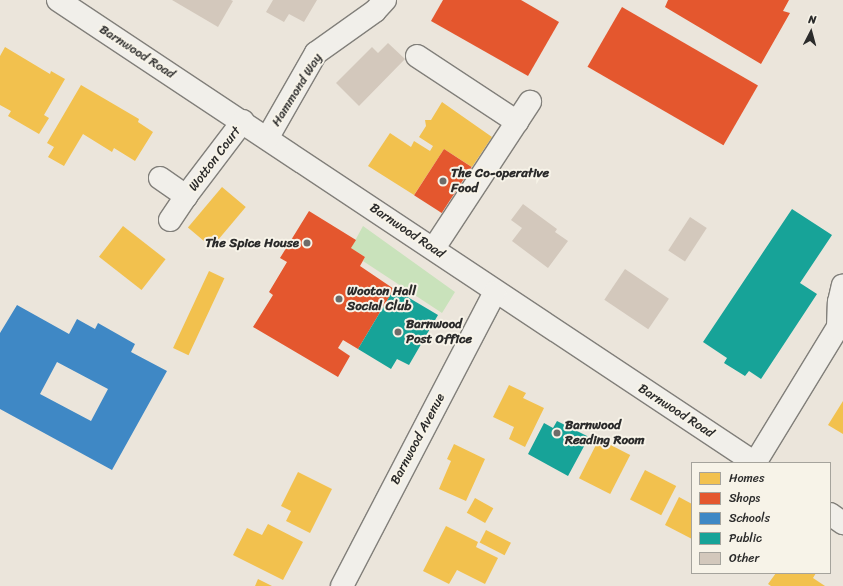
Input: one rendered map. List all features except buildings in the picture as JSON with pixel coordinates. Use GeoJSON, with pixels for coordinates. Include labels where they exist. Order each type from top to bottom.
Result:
{"type":"FeatureCollection","features":[{"type":"Feature","properties":{"kind":"street","name":"Hammond Way"},"geometry":{"type":"LineString","coordinates":[[268,137],[316,53],[375,11],[385,0]]}},
{"type":"Feature","properties":{"kind":"street","name":"Barnwood Road"},"geometry":{"type":"LineString","coordinates":[[64,2],[434,248],[495,292],[753,462]]}},
{"type":"Feature","properties":{"kind":"street"},"geometry":{"type":"LineString","coordinates":[[417,56],[517,122]]}},
{"type":"Feature","properties":{"kind":"street"},"geometry":{"type":"LineString","coordinates":[[434,248],[530,102]]}},
{"type":"Feature","properties":{"kind":"street","name":"Wotton Court"},"geometry":{"type":"LineString","coordinates":[[170,220],[186,196],[243,121]]}},
{"type":"Feature","properties":{"kind":"street","name":"Wotton Court"},"geometry":{"type":"LineString","coordinates":[[160,178],[186,196]]}},
{"type":"Feature","properties":{"kind":"street"},"geometry":{"type":"LineString","coordinates":[[756,462],[838,327],[839,302],[843,285]]}},
{"type":"Feature","properties":{"kind":"street","name":"Barnwood Avenue"},"geometry":{"type":"LineString","coordinates":[[342,586],[495,292]]}},
{"type":"Feature","properties":{"kind":"street"},"geometry":{"type":"LineString","coordinates":[[831,515],[843,523]]}},
{"type":"Feature","properties":{"kind":"green space"},"geometry":{"type":"Polygon","coordinates":[[[363,226],[455,292],[442,313],[363,261],[365,257],[351,248],[363,226]]]}},
{"type":"Feature","properties":{"kind":"place","name":"The Co-operative Food"},"geometry":{"type":"Point","coordinates":[443,181]}},
{"type":"Feature","properties":{"kind":"place","name":"The Spice House"},"geometry":{"type":"Point","coordinates":[307,243]}},
{"type":"Feature","properties":{"kind":"place","name":"Wooton Hall Social Club"},"geometry":{"type":"Point","coordinates":[339,299]}},
{"type":"Feature","properties":{"kind":"place","name":"Barnwood Post Office"},"geometry":{"type":"Point","coordinates":[398,332]}},
{"type":"Feature","properties":{"kind":"place","name":"Barnwood Reading Room"},"geometry":{"type":"Point","coordinates":[557,433]}}]}
